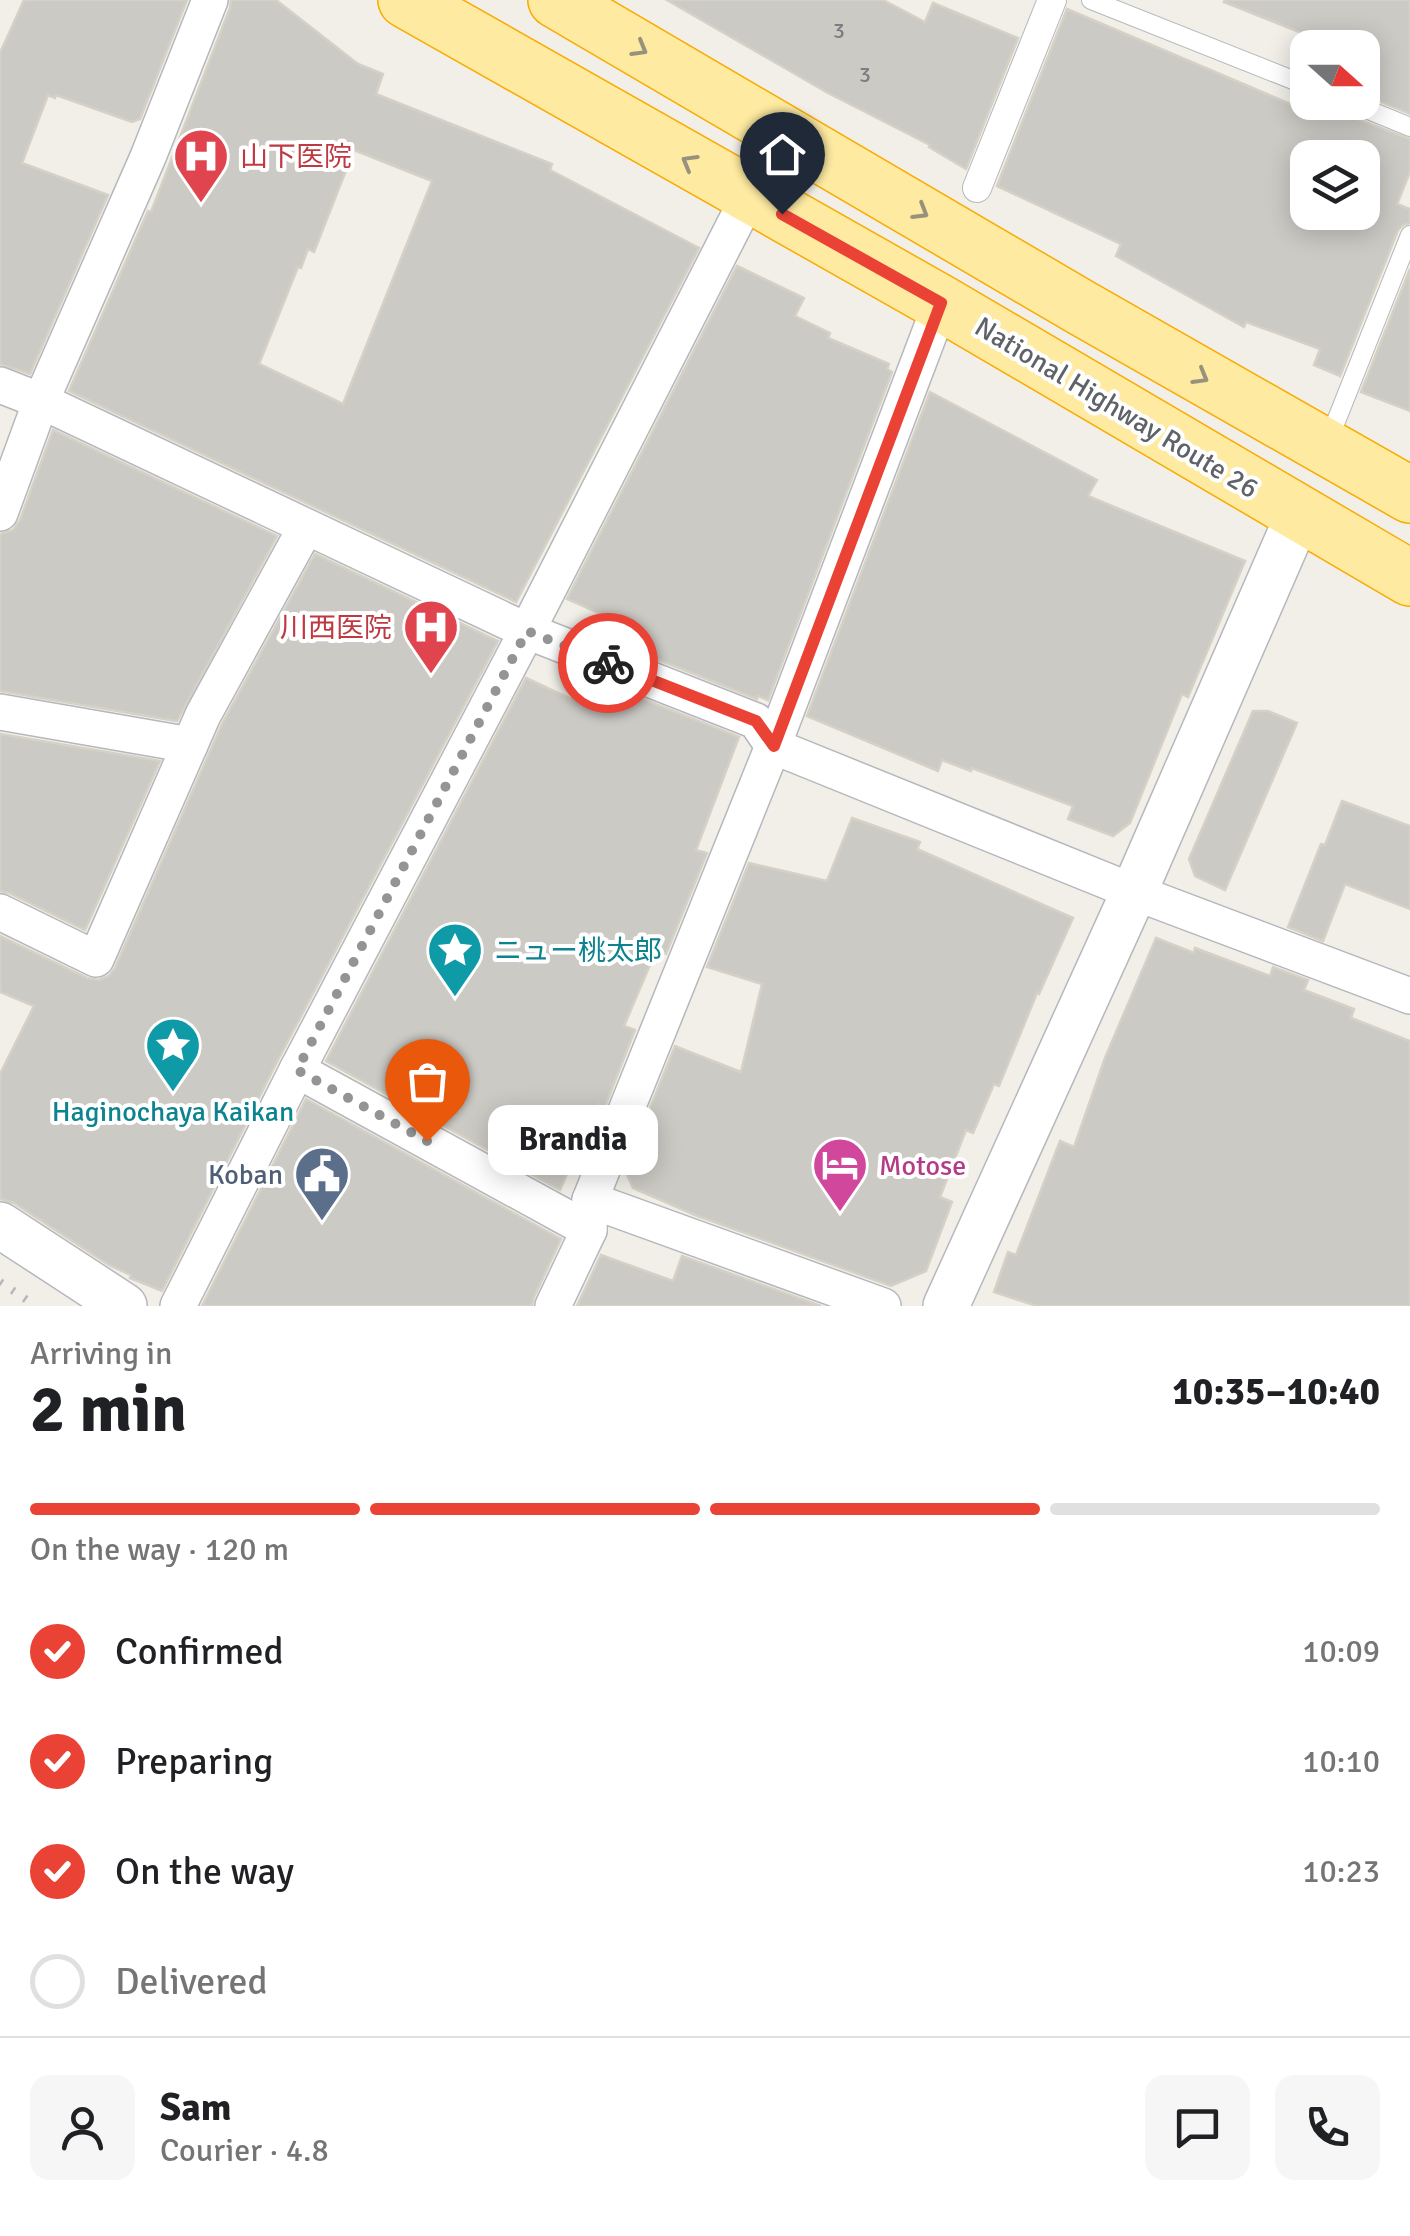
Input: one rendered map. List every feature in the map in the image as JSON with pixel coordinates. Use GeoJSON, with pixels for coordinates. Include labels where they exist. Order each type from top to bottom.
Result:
{"type":"FeatureCollection","features":[{"type":"Feature","properties":{"kind":"highway","name":"National Highway Route 26"},"geometry":{"type":"LineString","coordinates":[[406,0],[941,303],[1410,578]]}},
{"type":"Feature","properties":{"kind":"highway"},"geometry":{"type":"LineString","coordinates":[[556,0],[1410,495]]}},
{"type":"Feature","properties":{"kind":"street"},"geometry":{"type":"LineString","coordinates":[[0,513],[41,401],[148,157],[210,0]]}},
{"type":"Feature","properties":{"kind":"street"},"geometry":{"type":"LineString","coordinates":[[977,188],[1052,0]]}},
{"type":"Feature","properties":{"kind":"street"},"geometry":{"type":"LineString","coordinates":[[178,1306],[749,196]]}},
{"type":"Feature","properties":{"kind":"street"},"geometry":{"type":"LineString","coordinates":[[553,1306],[774,746],[941,303]]}},
{"type":"Feature","properties":{"kind":"street"},"geometry":{"type":"LineString","coordinates":[[0,385],[527,631],[756,721],[774,746],[1134,892],[1410,996]]}},
{"type":"Feature","properties":{"kind":"street"},"geometry":{"type":"LineString","coordinates":[[946,1306],[1300,514]]}},
{"type":"Feature","properties":{"kind":"street"},"geometry":{"type":"LineString","coordinates":[[0,912],[96,959],[203,715],[306,527]]}},
{"type":"Feature","properties":{"kind":"street"},"geometry":{"type":"LineString","coordinates":[[0,712],[190,744]]}},
{"type":"Feature","properties":{"kind":"street"},"geometry":{"type":"LineString","coordinates":[[297,1070],[589,1215],[883,1306]]}},
{"type":"Feature","properties":{"kind":"street"},"geometry":{"type":"LineString","coordinates":[[0,1225],[124,1306]]}},
{"type":"Feature","properties":{"kind":"lane"},"geometry":{"type":"LineString","coordinates":[[1092,0],[1290,79]]}},
{"type":"Feature","properties":{"kind":"lane"},"geometry":{"type":"LineString","coordinates":[[1380,115],[1410,127]]}},
{"type":"Feature","properties":{"kind":"lane"},"geometry":{"type":"LineString","coordinates":[[1325,448],[1410,235]]}},
{"type":"Feature","properties":{"kind":"building"},"geometry":{"type":"Polygon","coordinates":[[[24,0],[187,0],[140,119],[132,122],[48,95],[22,163],[108,195],[30,374],[0,364],[0,53],[24,0]]]}},
{"type":"Feature","properties":{"kind":"building"},"geometry":{"type":"Polygon","coordinates":[[[231,0],[276,0],[358,64],[383,74],[376,94],[552,164],[550,170],[699,248],[516,602],[69,391],[148,211],[151,212],[231,0]],[[354,150],[314,252],[308,249],[301,268],[298,267],[259,364],[343,404],[432,181],[354,150]]]}},
{"type":"Feature","properties":{"kind":"building"},"geometry":{"type":"Polygon","coordinates":[[[667,0],[883,0],[925,22],[933,3],[1018,38],[966,169],[930,145],[828,93],[667,0]]]}},
{"type":"Feature","properties":{"kind":"building"},"geometry":{"type":"Polygon","coordinates":[[[1410,0],[1410,114],[1380,102],[1380,30],[1294,30],[1224,2],[1410,0]]]}},
{"type":"Feature","properties":{"kind":"building"},"geometry":{"type":"Polygon","coordinates":[[[1067,9],[1290,104],[1290,120],[1360,120],[1410,139],[1410,172],[1397,204],[1410,209],[1410,223],[1398,230],[1340,376],[1314,365],[1320,349],[1246,322],[1244,327],[1116,256],[1121,244],[997,186],[1067,9]]]}},
{"type":"Feature","properties":{"kind":"building"},"geometry":{"type":"Polygon","coordinates":[[[737,266],[804,298],[795,316],[830,333],[828,338],[889,364],[887,369],[892,372],[768,700],[599,636],[608,617],[567,599],[737,266]]]}},
{"type":"Feature","properties":{"kind":"building"},"geometry":{"type":"Polygon","coordinates":[[[1410,269],[1410,411],[1361,392],[1410,269]]]}},
{"type":"Feature","properties":{"kind":"building"},"geometry":{"type":"Polygon","coordinates":[[[930,392],[1097,480],[1088,496],[1245,561],[1188,697],[1182,694],[1130,823],[1113,836],[1068,819],[1073,806],[942,760],[938,771],[807,716],[930,392]]]}},
{"type":"Feature","properties":{"kind":"building"},"geometry":{"type":"Polygon","coordinates":[[[53,430],[277,536],[177,721],[0,691],[0,534],[13,530],[20,520],[53,430]]]}},
{"type":"Feature","properties":{"kind":"building"},"geometry":{"type":"Polygon","coordinates":[[[315,554],[498,641],[278,1060],[162,1291],[130,1278],[131,1275],[109,1265],[14,1203],[0,1199],[0,1074],[34,1006],[0,992],[0,936],[87,978],[99,980],[109,976],[222,724],[315,554]]]}},
{"type":"Feature","properties":{"kind":"building"},"geometry":{"type":"Polygon","coordinates":[[[582,675],[739,737],[696,850],[707,853],[666,954],[656,951],[624,1026],[635,1030],[602,1114],[598,1104],[560,1190],[326,1061],[526,678],[571,699],[582,675]]]}},
{"type":"Feature","properties":{"kind":"building"},"geometry":{"type":"Polygon","coordinates":[[[1253,711],[1268,711],[1297,723],[1225,890],[1195,876],[1189,859],[1253,711]]]}},
{"type":"Feature","properties":{"kind":"building"},"geometry":{"type":"Polygon","coordinates":[[[0,734],[160,761],[85,930],[0,891],[0,734]]]}},
{"type":"Feature","properties":{"kind":"building"},"geometry":{"type":"Polygon","coordinates":[[[1342,801],[1410,826],[1410,909],[1345,884],[1323,941],[1288,927],[1342,801]]]}},
{"type":"Feature","properties":{"kind":"building"},"geometry":{"type":"Polygon","coordinates":[[[852,818],[920,842],[917,849],[1073,918],[999,1086],[994,1084],[973,1133],[966,1130],[940,1197],[952,1202],[926,1271],[891,1286],[695,1215],[633,1188],[625,1170],[675,1046],[741,1072],[762,984],[707,967],[749,863],[827,881],[852,818]]]}},
{"type":"Feature","properties":{"kind":"building"},"geometry":{"type":"Polygon","coordinates":[[[1156,938],[1270,976],[1273,967],[1308,980],[1304,990],[1354,1009],[1351,1018],[1410,1041],[1410,1306],[1037,1306],[994,1292],[1008,1252],[1016,1255],[1060,1141],[1074,1147],[1105,1058],[1156,938]]]}},
{"type":"Feature","properties":{"kind":"building"},"geometry":{"type":"Polygon","coordinates":[[[306,1099],[561,1239],[532,1306],[202,1306],[306,1099]]]}},
{"type":"Feature","properties":{"kind":"building"},"geometry":{"type":"Polygon","coordinates":[[[601,1255],[673,1281],[682,1256],[821,1306],[577,1306],[601,1255]]]}},
{"type":"Feature","properties":{"kind":"railway"},"geometry":{"type":"LineString","coordinates":[[0,1282],[36,1306]]}},
{"type":"Feature","properties":{"kind":"way so far"},"geometry":{"type":"LineString","coordinates":[[427,1141],[297,1070],[527,631],[608,663]]}},
{"type":"Feature","properties":{"kind":"place","name":"山下医院"},"geometry":{"type":"Point","coordinates":[201,205]}},
{"type":"Feature","properties":{"kind":"place","name":"川西医院"},"geometry":{"type":"Point","coordinates":[431,676]}},
{"type":"Feature","properties":{"kind":"place","name":"ニュー桃太郎"},"geometry":{"type":"Point","coordinates":[455,999]}},
{"type":"Feature","properties":{"kind":"place","name":"Haginochaya Kaikan"},"geometry":{"type":"Point","coordinates":[173,1094]}},
{"type":"Feature","properties":{"kind":"place","name":"Brandia"},"geometry":{"type":"Point","coordinates":[427,1141]}},
{"type":"Feature","properties":{"kind":"place","name":"Motose"},"geometry":{"type":"Point","coordinates":[840,1214]}},
{"type":"Feature","properties":{"kind":"place","name":"Koban"},"geometry":{"type":"Point","coordinates":[322,1223]}},
{"type":"Feature","properties":{"kind":"route"},"geometry":{"type":"LineString","coordinates":[[608,663],[756,721],[774,746],[941,303],[782,214]]}}]}
